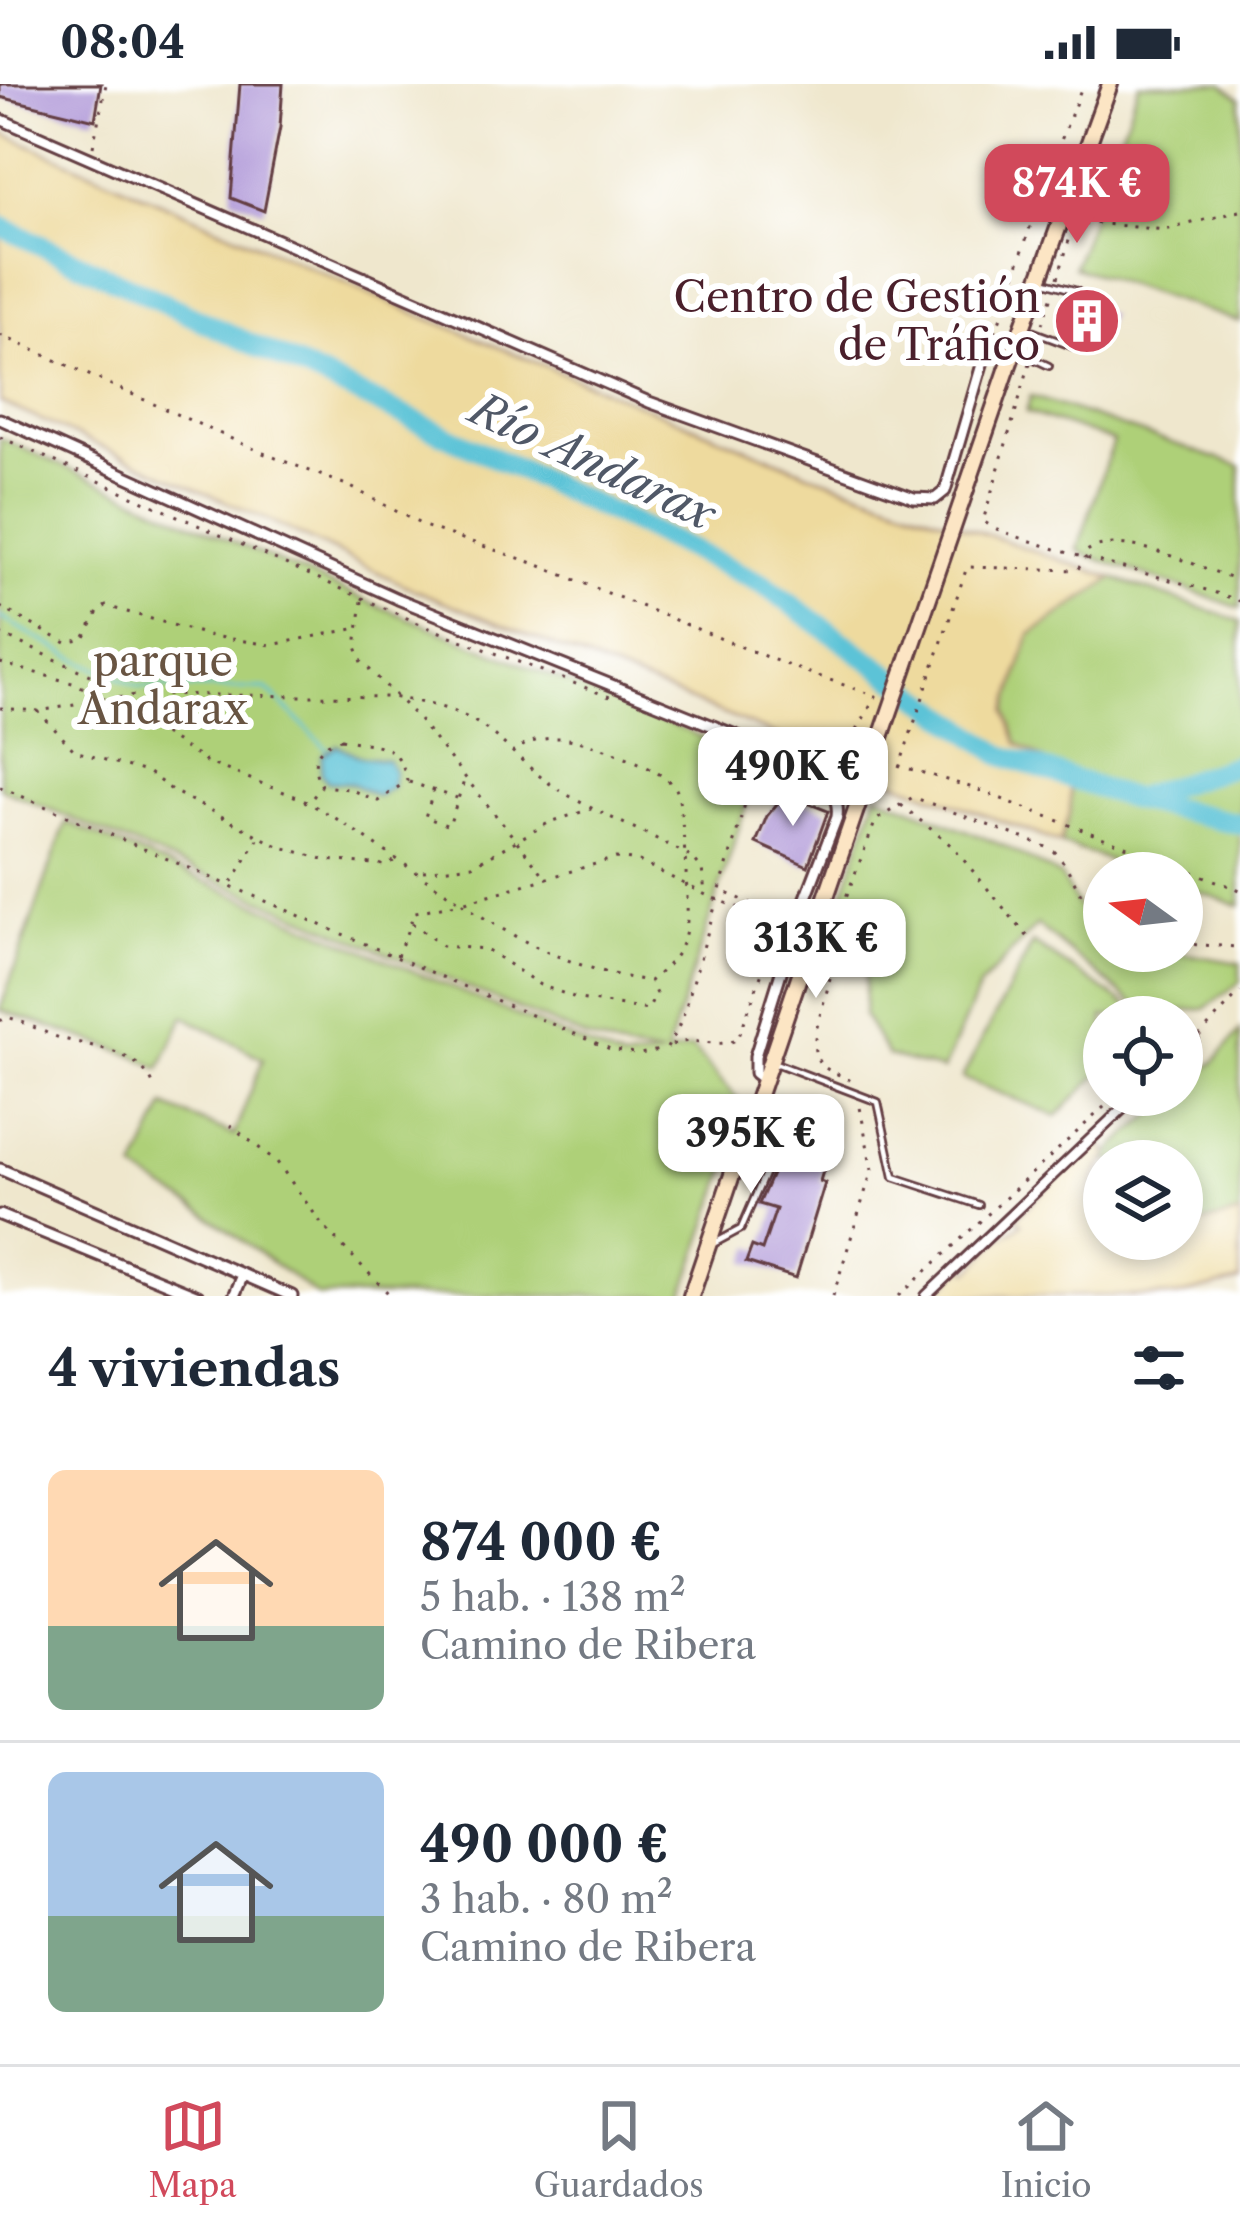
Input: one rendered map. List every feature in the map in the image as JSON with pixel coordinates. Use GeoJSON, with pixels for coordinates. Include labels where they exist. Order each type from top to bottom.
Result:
{"type":"FeatureCollection","features":[{"type":"Feature","properties":{"kind":"main road"},"geometry":{"type":"LineString","coordinates":[[692,1296],[1021,327],[1065,225],[1108,84]]}},
{"type":"Feature","properties":{"kind":"street"},"geometry":{"type":"LineString","coordinates":[[0,119],[649,402],[914,498],[934,499],[944,491],[983,361]]}},
{"type":"Feature","properties":{"kind":"street"},"geometry":{"type":"LineString","coordinates":[[0,418],[412,605],[765,747],[824,778],[837,799],[836,817],[755,1056],[754,1073],[765,1074]]}},
{"type":"Feature","properties":{"kind":"street"},"geometry":{"type":"LineString","coordinates":[[926,1296],[1115,1116]]}},
{"type":"Feature","properties":{"kind":"street"},"geometry":{"type":"LineString","coordinates":[[1,1172],[292,1296]]}},
{"type":"Feature","properties":{"kind":"street"},"geometry":{"type":"LineString","coordinates":[[0,1215],[198,1296]]}},
{"type":"Feature","properties":{"kind":"street"},"geometry":{"type":"LineString","coordinates":[[234,1296],[243,1276]]}},
{"type":"Feature","properties":{"kind":"lane"},"geometry":{"type":"LineString","coordinates":[[1039,280],[1077,292]]}},
{"type":"Feature","properties":{"kind":"lane"},"geometry":{"type":"LineString","coordinates":[[1021,327],[1077,348],[1086,342]]}},
{"type":"Feature","properties":{"kind":"lane"},"geometry":{"type":"LineString","coordinates":[[1030,357],[1049,366]]}},
{"type":"Feature","properties":{"kind":"lane"},"geometry":{"type":"LineString","coordinates":[[765,1074],[778,1064],[878,1102],[894,1177],[979,1205]]}},
{"type":"Feature","properties":{"kind":"lane"},"geometry":{"type":"LineString","coordinates":[[708,1247],[741,1229],[774,1153],[755,1105]]}},
{"type":"Feature","properties":{"kind":"path"},"geometry":{"type":"LineString","coordinates":[[90,158],[106,84]]}},
{"type":"Feature","properties":{"kind":"path"},"geometry":{"type":"LineString","coordinates":[[983,361],[1083,84]]}},
{"type":"Feature","properties":{"kind":"path"},"geometry":{"type":"LineString","coordinates":[[1065,225],[1165,230],[1240,211]]}},
{"type":"Feature","properties":{"kind":"path"},"geometry":{"type":"LineString","coordinates":[[1039,334],[1056,285],[1065,225],[1076,217]]}},
{"type":"Feature","properties":{"kind":"path"},"geometry":{"type":"LineString","coordinates":[[0,335],[263,453],[349,486],[424,526],[536,564],[876,696],[850,742],[866,751]]}},
{"type":"Feature","properties":{"kind":"path"},"geometry":{"type":"LineString","coordinates":[[1015,346],[1030,357],[982,521],[1086,559],[1189,583],[1240,601]]}},
{"type":"Feature","properties":{"kind":"path"},"geometry":{"type":"LineString","coordinates":[[0,437],[427,627],[628,704]]}},
{"type":"Feature","properties":{"kind":"path"},"geometry":{"type":"LineString","coordinates":[[1086,559],[1083,554],[1090,548],[1105,544],[1150,550],[1240,580]]}},
{"type":"Feature","properties":{"kind":"path"},"geometry":{"type":"LineString","coordinates":[[899,768],[967,567],[1077,571],[1086,559]]}},
{"type":"Feature","properties":{"kind":"path"},"geometry":{"type":"LineString","coordinates":[[362,601],[356,647],[362,662],[401,699],[545,876]]}},
{"type":"Feature","properties":{"kind":"path"},"geometry":{"type":"LineString","coordinates":[[0,607],[66,643],[84,639],[99,610],[106,606],[211,637],[272,645],[358,628]]}},
{"type":"Feature","properties":{"kind":"path"},"geometry":{"type":"LineString","coordinates":[[0,634],[105,682]]}},
{"type":"Feature","properties":{"kind":"path"},"geometry":{"type":"LineString","coordinates":[[0,663],[76,685],[206,762],[297,797],[546,952],[588,968],[650,981]]}},
{"type":"Feature","properties":{"kind":"path"},"geometry":{"type":"LineString","coordinates":[[0,708],[38,711],[142,694],[401,699],[459,712],[488,730],[549,783],[683,852],[702,869],[704,891],[710,897]]}},
{"type":"Feature","properties":{"kind":"path"},"geometry":{"type":"LineString","coordinates":[[38,711],[75,751],[149,773],[259,838],[326,860],[383,865],[398,859]]}},
{"type":"Feature","properties":{"kind":"path"},"geometry":{"type":"LineString","coordinates":[[667,1048],[682,1020],[754,767],[748,757],[693,730]]}},
{"type":"Feature","properties":{"kind":"path"},"geometry":{"type":"LineString","coordinates":[[512,754],[525,744],[566,737],[662,772],[676,788],[683,805],[686,930],[673,962],[650,981]]}},
{"type":"Feature","properties":{"kind":"path"},"geometry":{"type":"LineString","coordinates":[[322,786],[315,775],[321,748],[341,739],[394,752],[403,759],[407,781]]}},
{"type":"Feature","properties":{"kind":"path"},"geometry":{"type":"LineString","coordinates":[[883,760],[973,788],[1240,890]]}},
{"type":"Feature","properties":{"kind":"path"},"geometry":{"type":"LineString","coordinates":[[434,790],[425,818],[449,826],[466,777]]}},
{"type":"Feature","properties":{"kind":"path"},"geometry":{"type":"LineString","coordinates":[[407,781],[458,798]]}},
{"type":"Feature","properties":{"kind":"path"},"geometry":{"type":"LineString","coordinates":[[322,786],[349,788],[378,802],[407,781]]}},
{"type":"Feature","properties":{"kind":"path"},"geometry":{"type":"LineString","coordinates":[[313,796],[322,786]]}},
{"type":"Feature","properties":{"kind":"path"},"geometry":{"type":"LineString","coordinates":[[0,787],[615,1051],[640,1054],[689,1039],[736,1042],[745,1028],[781,917],[720,889]]}},
{"type":"Feature","properties":{"kind":"path"},"geometry":{"type":"LineString","coordinates":[[820,926],[836,923],[876,820],[913,797],[1052,849],[1083,896]]}},
{"type":"Feature","properties":{"kind":"path"},"geometry":{"type":"LineString","coordinates":[[900,804],[952,847],[1033,943]]}},
{"type":"Feature","properties":{"kind":"path"},"geometry":{"type":"LineString","coordinates":[[420,872],[473,865],[550,821],[592,809]]}},
{"type":"Feature","properties":{"kind":"path"},"geometry":{"type":"LineString","coordinates":[[230,885],[259,838]]}},
{"type":"Feature","properties":{"kind":"path"},"geometry":{"type":"LineString","coordinates":[[396,957],[410,921],[428,907],[462,903],[616,858],[639,861],[710,897],[774,921]]}},
{"type":"Feature","properties":{"kind":"path"},"geometry":{"type":"LineString","coordinates":[[410,921],[442,946],[485,949],[540,985],[579,999],[649,1010],[656,994],[650,981]]}},
{"type":"Feature","properties":{"kind":"path"},"geometry":{"type":"LineString","coordinates":[[820,926],[830,932],[834,952],[814,1052],[821,1065],[849,1078],[856,1088]]}},
{"type":"Feature","properties":{"kind":"path"},"geometry":{"type":"LineString","coordinates":[[1203,945],[1240,947]]}},
{"type":"Feature","properties":{"kind":"path"},"geometry":{"type":"LineString","coordinates":[[1203,1031],[1240,992]]}},
{"type":"Feature","properties":{"kind":"path"},"geometry":{"type":"LineString","coordinates":[[0,1021],[7,1017],[18,1020],[132,1059],[149,1072],[154,1089]]}},
{"type":"Feature","properties":{"kind":"path"},"geometry":{"type":"LineString","coordinates":[[833,1296],[872,1170],[859,1102]]}},
{"type":"Feature","properties":{"kind":"path"},"geometry":{"type":"LineString","coordinates":[[899,1296],[1094,1116]]}},
{"type":"Feature","properties":{"kind":"path"},"geometry":{"type":"LineString","coordinates":[[230,1125],[277,1162],[324,1227],[392,1296]]}},
{"type":"Feature","properties":{"kind":"green space"},"geometry":{"type":"Polygon","coordinates":[[[1139,84],[1223,84],[1240,99],[1240,322],[1074,267],[1139,84]]]}},
{"type":"Feature","properties":{"kind":"green space"},"geometry":{"type":"Polygon","coordinates":[[[1031,396],[1240,466],[1240,608],[1078,549],[1113,441],[1026,412],[1031,396]]]}},
{"type":"Feature","properties":{"kind":"green space","name":"parque Andarax"},"geometry":{"type":"Polygon","coordinates":[[[0,438],[374,604],[697,735],[759,765],[666,1054],[692,1048],[747,1110],[683,1296],[318,1296],[203,1212],[135,1171],[165,1106],[234,1135],[263,1059],[184,1016],[160,1069],[133,1055],[0,1010],[66,822],[623,1061],[661,1055],[627,1051],[586,1038],[0,788],[0,438]]]}},
{"type":"Feature","properties":{"kind":"green space"},"geometry":{"type":"Polygon","coordinates":[[[1113,578],[1240,621],[1240,906],[1203,893],[1203,852],[1086,852],[1060,843],[1070,812],[1069,775],[1017,743],[1007,711],[1030,635],[1113,578]]]}},
{"type":"Feature","properties":{"kind":"green space"},"geometry":{"type":"Polygon","coordinates":[[[877,794],[1007,847],[1060,876],[1083,915],[1083,962],[1037,925],[980,986],[943,1070],[888,1056],[864,1016],[867,944],[830,932],[877,794]]]}},
{"type":"Feature","properties":{"kind":"green space"},"geometry":{"type":"Polygon","coordinates":[[[1033,943],[1113,996],[1083,996],[1083,1090],[1057,1116],[962,1078],[1033,943]]]}},
{"type":"Feature","properties":{"kind":"green space"},"geometry":{"type":"Polygon","coordinates":[[[1203,957],[1240,963],[1240,982],[1205,1009],[1203,996],[1124,996],[1095,972],[1203,972],[1203,957]]]}},
{"type":"Feature","properties":{"kind":"green space"},"geometry":{"type":"Polygon","coordinates":[[[1240,1031],[1240,1215],[1203,1225],[1203,1140],[1122,1140],[1150,1116],[1203,1116],[1203,1071],[1240,1031]]]}},
{"type":"Feature","properties":{"kind":"sand"},"geometry":{"type":"Polygon","coordinates":[[[0,132],[405,309],[811,474],[1113,578],[1030,635],[1007,711],[1017,743],[1070,775],[1070,812],[1060,843],[845,763],[417,591],[0,402],[0,132]]]}},
{"type":"Feature","properties":{"kind":"sand"},"geometry":{"type":"Polygon","coordinates":[[[1083,1154],[1083,1260],[1203,1260],[1203,1224],[1240,1214],[1240,1281],[1178,1296],[934,1296],[1019,1226],[1022,1223],[1016,1218],[1083,1154]]]}},
{"type":"Feature","properties":{"kind":"water"},"geometry":{"type":"Polygon","coordinates":[[[337,745],[361,757],[387,760],[394,771],[392,787],[377,796],[350,783],[328,782],[321,774],[322,755],[337,745]]]}},
{"type":"Feature","properties":{"kind":"building"},"geometry":{"type":"Polygon","coordinates":[[[0,84],[101,84],[95,120],[0,97],[0,84]]]}},
{"type":"Feature","properties":{"kind":"building"},"geometry":{"type":"Polygon","coordinates":[[[240,84],[283,84],[264,211],[231,198],[240,84]]]}},
{"type":"Feature","properties":{"kind":"building","name":"Centro de Gestión de Tráfico"},"geometry":{"type":"Polygon","coordinates":[[[1082,304],[1110,314],[1098,346],[1088,336],[1078,339],[1061,333],[1069,311],[1078,314],[1082,304]]]}},
{"type":"Feature","properties":{"kind":"building"},"geometry":{"type":"Polygon","coordinates":[[[785,794],[828,811],[808,866],[756,843],[767,816],[785,794]]]}},
{"type":"Feature","properties":{"kind":"building"},"geometry":{"type":"Polygon","coordinates":[[[808,1148],[828,1155],[820,1181],[825,1183],[796,1278],[746,1262],[752,1246],[762,1250],[776,1209],[759,1204],[776,1165],[786,1169],[789,1159],[803,1164],[808,1148]]]}},
{"type":"Feature","properties":{"kind":"waterway","name":"Río Andarax"},"geometry":{"type":"LineString","coordinates":[[0,226],[763,584],[1001,755],[1131,799],[1240,824]]}},
{"type":"Feature","properties":{"kind":"waterway"},"geometry":{"type":"LineString","coordinates":[[0,617],[139,687],[267,689],[327,749]]}},
{"type":"Feature","properties":{"kind":"waterway","name":"Río Andarax"},"geometry":{"type":"LineString","coordinates":[[1132,799],[1240,764]]}},
{"type":"Feature","properties":{"kind":"place","name":"Centro de Gestión de Tráfico"},"geometry":{"type":"Point","coordinates":[1087,321]}}]}
